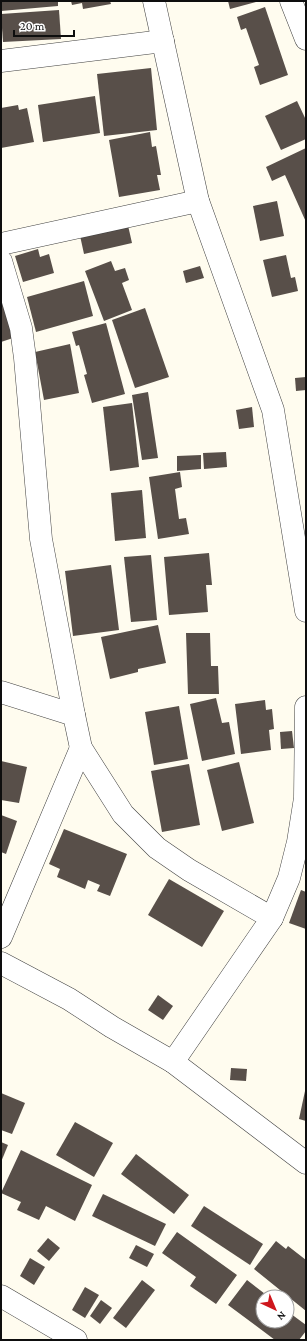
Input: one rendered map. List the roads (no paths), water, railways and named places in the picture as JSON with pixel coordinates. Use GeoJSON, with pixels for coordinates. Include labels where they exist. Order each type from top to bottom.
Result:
{"type":"FeatureCollection","features":[{"type":"Feature","properties":{"kind":"street"},"geometry":{"type":"LineString","coordinates":[[154,1],[198,201],[273,410],[306,611]]}},
{"type":"Feature","properties":{"kind":"street"},"geometry":{"type":"LineString","coordinates":[[291,1],[306,39]]}},
{"type":"Feature","properties":{"kind":"street"},"geometry":{"type":"LineString","coordinates":[[1,61],[163,41]]}},
{"type":"Feature","properties":{"kind":"street"},"geometry":{"type":"LineString","coordinates":[[1,244],[198,201]]}},
{"type":"Feature","properties":{"kind":"street"},"geometry":{"type":"LineString","coordinates":[[1,261],[20,328],[25,358],[41,539],[81,748],[123,814],[157,848],[189,870],[272,918]]}},
{"type":"Feature","properties":{"kind":"street"},"geometry":{"type":"LineString","coordinates":[[1,692],[74,715]]}},
{"type":"Feature","properties":{"kind":"street"},"geometry":{"type":"LineString","coordinates":[[173,1062],[272,918],[289,878],[300,835],[305,798],[306,707]]}},
{"type":"Feature","properties":{"kind":"street"},"geometry":{"type":"LineString","coordinates":[[1,937],[81,748]]}},
{"type":"Feature","properties":{"kind":"street"},"geometry":{"type":"LineString","coordinates":[[1,963],[69,999],[112,1027],[173,1062],[306,1163]]}},
{"type":"Feature","properties":{"kind":"street"},"geometry":{"type":"LineString","coordinates":[[1,1296],[76,1340]]}}]}
